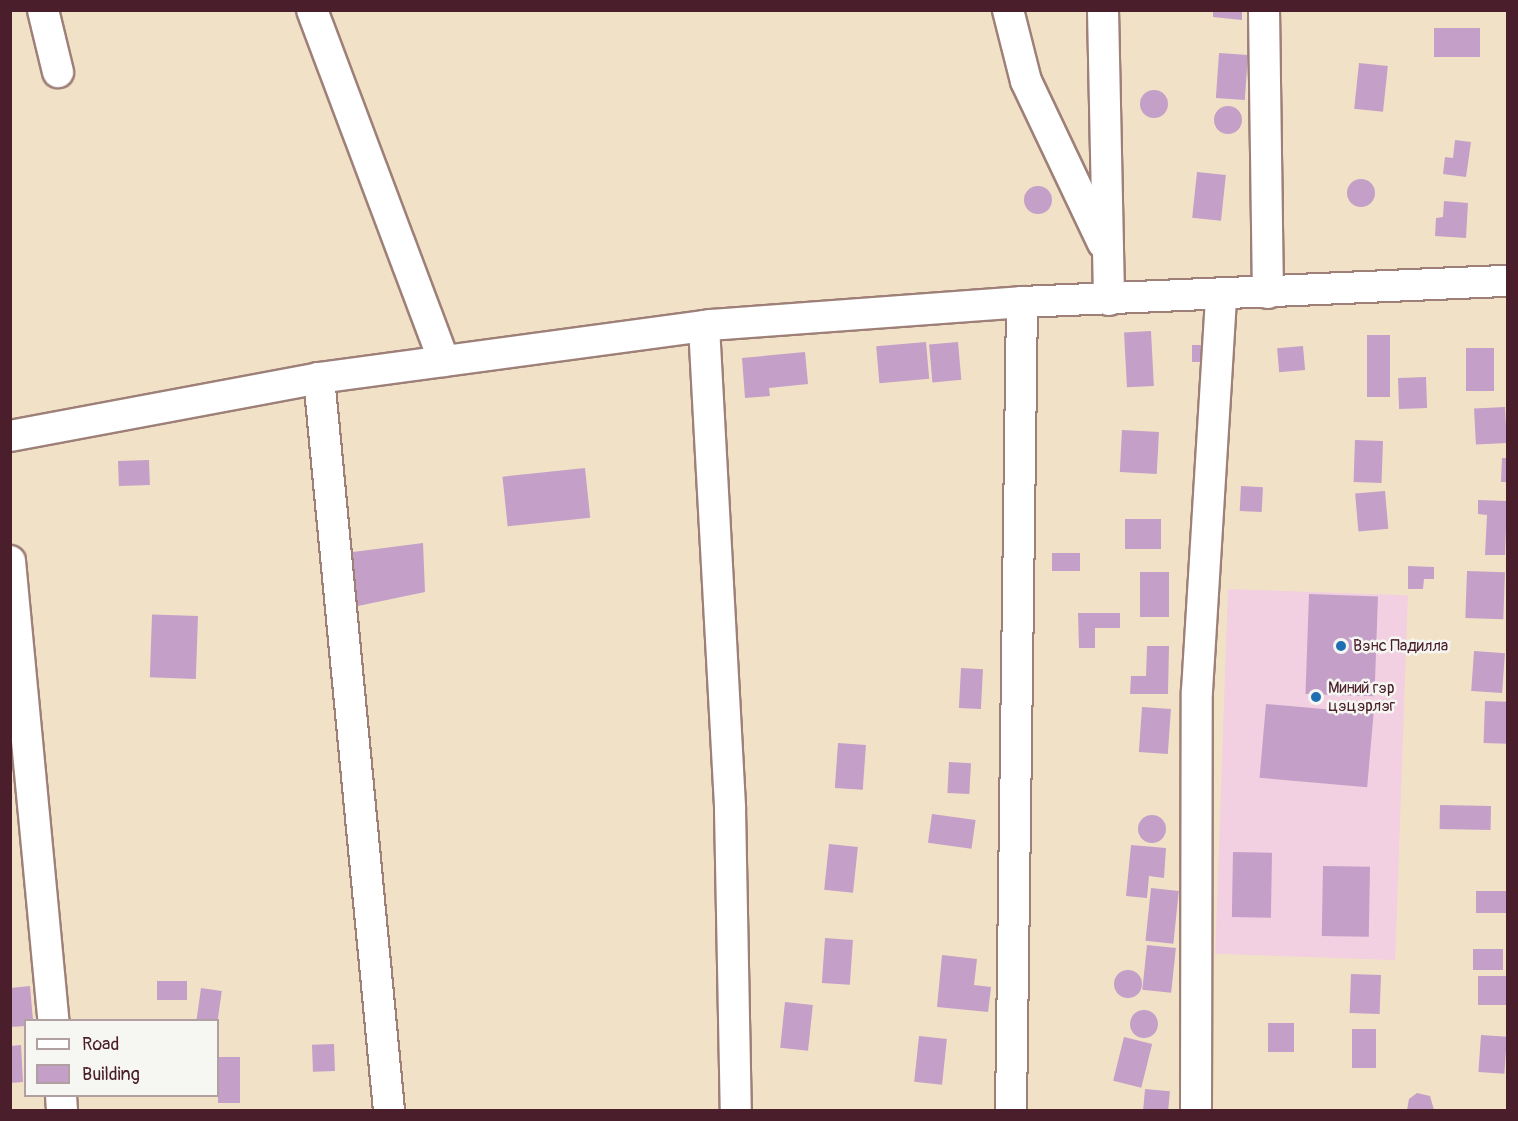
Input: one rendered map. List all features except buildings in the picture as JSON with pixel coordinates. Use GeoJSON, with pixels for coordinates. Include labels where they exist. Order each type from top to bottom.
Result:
{"type":"FeatureCollection","features":[{"type":"Feature","properties":{"kind":"street"},"geometry":{"type":"LineString","coordinates":[[43,10],[58,72]]}},
{"type":"Feature","properties":{"kind":"street"},"geometry":{"type":"LineString","coordinates":[[312,10],[444,361]]}},
{"type":"Feature","properties":{"kind":"street"},"geometry":{"type":"LineString","coordinates":[[1008,10],[1026,81],[1108,253]]}},
{"type":"Feature","properties":{"kind":"street"},"geometry":{"type":"LineString","coordinates":[[1103,10],[1109,300]]}},
{"type":"Feature","properties":{"kind":"street"},"geometry":{"type":"LineString","coordinates":[[1264,10],[1268,293]]}},
{"type":"Feature","properties":{"kind":"street"},"geometry":{"type":"LineString","coordinates":[[10,436],[319,378],[704,326],[1022,302],[1508,281]]}},
{"type":"Feature","properties":{"kind":"street"},"geometry":{"type":"LineString","coordinates":[[1199,1110],[1197,691],[1221,295]]}},
{"type":"Feature","properties":{"kind":"street"},"geometry":{"type":"LineString","coordinates":[[1011,1110],[1022,302]]}},
{"type":"Feature","properties":{"kind":"street"},"geometry":{"type":"LineString","coordinates":[[704,326],[730,809],[736,1110]]}},
{"type":"Feature","properties":{"kind":"street"},"geometry":{"type":"LineString","coordinates":[[319,378],[389,1110]]}},
{"type":"Feature","properties":{"kind":"street"},"geometry":{"type":"LineString","coordinates":[[10,561],[54,1019]]}},
{"type":"Feature","properties":{"kind":"shaded area","name":"Миний гэр цэцэрлэг"},"geometry":{"type":"Polygon","coordinates":[[[1228,589],[1408,595],[1395,960],[1215,954],[1228,589]]]}},
{"type":"Feature","properties":{"kind":"place","name":"Вэнс Падилла"},"geometry":{"type":"Point","coordinates":[1341,646]}},
{"type":"Feature","properties":{"kind":"place","name":"Миний гэр цэцэрлэг"},"geometry":{"type":"Point","coordinates":[1316,697]}}]}
